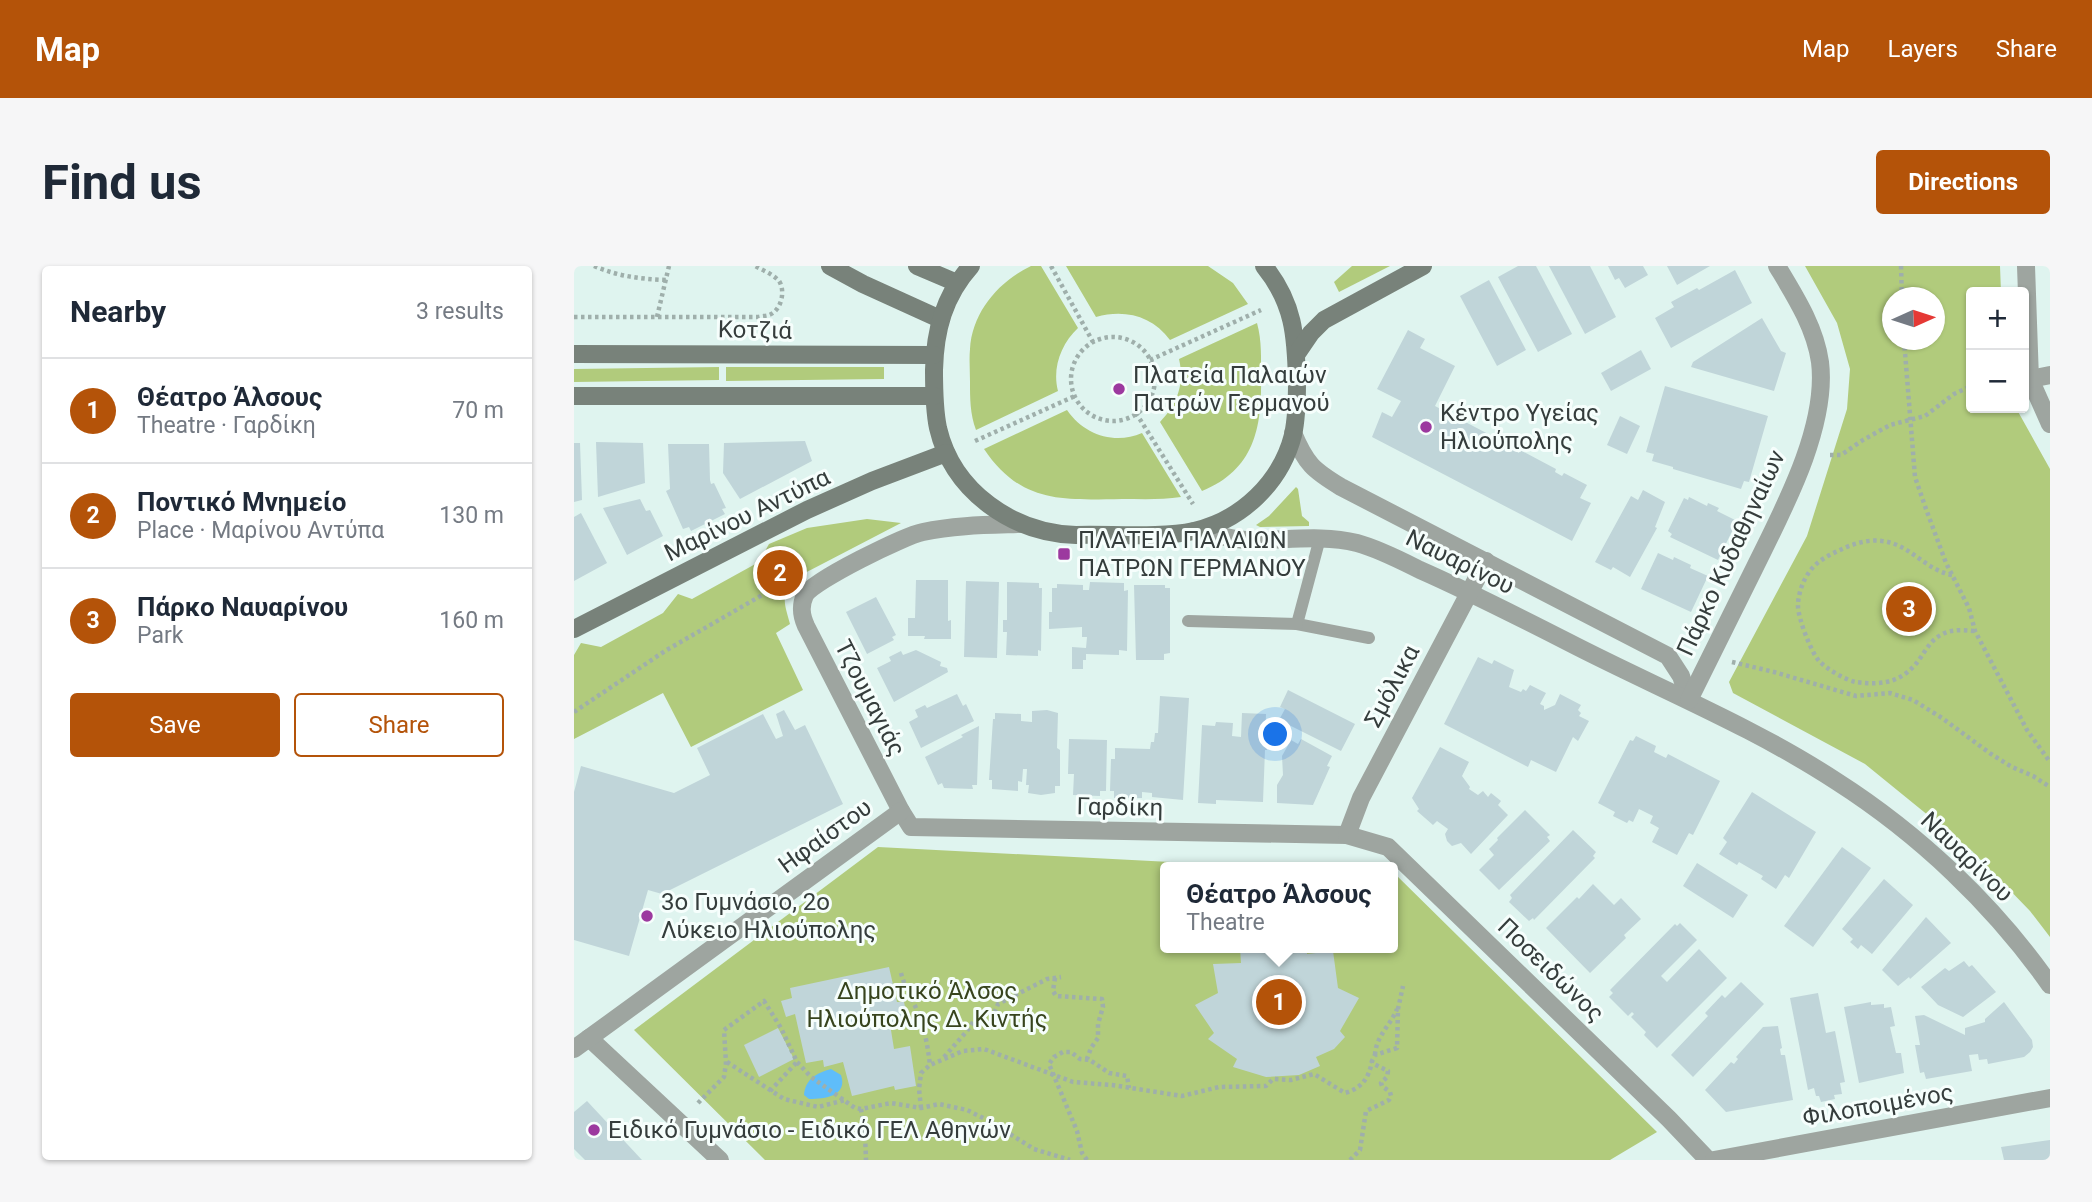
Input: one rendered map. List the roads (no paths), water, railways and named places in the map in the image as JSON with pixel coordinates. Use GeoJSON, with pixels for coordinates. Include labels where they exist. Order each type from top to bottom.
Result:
{"type":"FeatureCollection","features":[{"type":"Feature","properties":{"kind":"main road"},"geometry":{"type":"LineString","coordinates":[[830,266],[940,319]]}},
{"type":"Feature","properties":{"kind":"main road"},"geometry":{"type":"LineString","coordinates":[[917,266],[964,272],[940,319],[934,355],[934,396],[938,429],[946,453],[973,492],[995,511],[1034,529],[1063,535],[1168,534],[1194,531],[1231,516],[1262,492],[1284,459],[1293,433],[1297,407],[1296,342],[1291,314],[1267,267]]}},
{"type":"Feature","properties":{"kind":"main road"},"geometry":{"type":"LineString","coordinates":[[1296,355],[1324,320],[1423,266]]}},
{"type":"Feature","properties":{"kind":"main road","name":"Κοτζιά"},"geometry":{"type":"LineString","coordinates":[[574,354],[934,355]]}},
{"type":"Feature","properties":{"kind":"main road"},"geometry":{"type":"LineString","coordinates":[[574,396],[934,396]]}},
{"type":"Feature","properties":{"kind":"main road","name":"Μαρίνου Αντύπα"},"geometry":{"type":"LineString","coordinates":[[574,629],[807,510],[872,481],[946,453]]}},
{"type":"Feature","properties":{"kind":"street","name":"Πάρκο Κυδαθηναίων"},"geometry":{"type":"LineString","coordinates":[[1689,701],[1790,495],[1815,424],[1820,362],[1812,330],[1802,307],[1777,266]]}},
{"type":"Feature","properties":{"kind":"street"},"geometry":{"type":"LineString","coordinates":[[2026,266],[2030,379],[2050,424]]}},
{"type":"Feature","properties":{"kind":"street"},"geometry":{"type":"LineString","coordinates":[[2030,379],[2050,375]]}},
{"type":"Feature","properties":{"kind":"street","name":"Ναυαρίνου"},"geometry":{"type":"LineString","coordinates":[[1293,433],[1302,455],[1315,471],[1668,656],[1681,676],[1689,701]]}},
{"type":"Feature","properties":{"kind":"street","name":"Τζουμαγιάς"},"geometry":{"type":"LineString","coordinates":[[901,811],[802,618],[796,599],[806,595],[814,586],[885,547],[922,532],[969,526],[1020,524]]}},
{"type":"Feature","properties":{"kind":"street","name":"Ναυαρίνου"},"geometry":{"type":"LineString","coordinates":[[1194,531],[1243,540],[1320,538],[1373,548],[1469,592],[1641,680],[1759,736],[1836,780],[1898,825],[1984,903],[2050,985]]}},
{"type":"Feature","properties":{"kind":"street","name":"Σμόλικα"},"geometry":{"type":"LineString","coordinates":[[1348,835],[1361,797],[1486,562]]}},
{"type":"Feature","properties":{"kind":"street","name":"Γαρδίκη"},"geometry":{"type":"LineString","coordinates":[[901,811],[911,827],[1348,835]]}},
{"type":"Feature","properties":{"kind":"street","name":"Ηφαίστου"},"geometry":{"type":"LineString","coordinates":[[574,1049],[901,811]]}},
{"type":"Feature","properties":{"kind":"street","name":"Ποσειδώνος"},"geometry":{"type":"LineString","coordinates":[[1348,835],[1388,847],[1708,1160]]}},
{"type":"Feature","properties":{"kind":"street"},"geometry":{"type":"LineString","coordinates":[[589,1038],[720,1160]]}},
{"type":"Feature","properties":{"kind":"street","name":"Φιλοποιμένος"},"geometry":{"type":"LineString","coordinates":[[1714,1160],[2050,1098]]}},
{"type":"Feature","properties":{"kind":"lane"},"geometry":{"type":"LineString","coordinates":[[1297,624],[1320,538]]}},
{"type":"Feature","properties":{"kind":"lane"},"geometry":{"type":"LineString","coordinates":[[1188,621],[1297,624],[1369,638]]}},
{"type":"Feature","properties":{"kind":"water"},"geometry":{"type":"Polygon","coordinates":[[[831,1069],[841,1075],[841,1088],[838,1092],[815,1099],[804,1095],[813,1078],[831,1069]]]}},
{"type":"Feature","properties":{"kind":"place","name":"Πλατεία Παλαιών Πατρών Γερμανού"},"geometry":{"type":"Point","coordinates":[1119,389]}},
{"type":"Feature","properties":{"kind":"place","name":"Κέντρο Υγείας Ηλιούπολης"},"geometry":{"type":"Point","coordinates":[1426,427]}},
{"type":"Feature","properties":{"kind":"place","name":"ΠΛΑΤΕΙΑ ΠΑΛΑΙΩΝ ΠΑΤΡΩΝ ΓΕΡΜΑΝΟΥ"},"geometry":{"type":"Point","coordinates":[1064,554]}},
{"type":"Feature","properties":{"kind":"place","name":"Ποντικό Μνημείο"},"geometry":{"type":"Point","coordinates":[780,573]}},
{"type":"Feature","properties":{"kind":"place","name":"Πάρκο Ναυαρίνου"},"geometry":{"type":"Point","coordinates":[1909,609]}},
{"type":"Feature","properties":{"kind":"place","name":"3ο Γυμνάσιο, 2ο Λύκειο Ηλιούπολης"},"geometry":{"type":"Point","coordinates":[647,916]}},
{"type":"Feature","properties":{"kind":"place","name":"Θέατρο Άλσους"},"geometry":{"type":"Point","coordinates":[1279,1002]}},
{"type":"Feature","properties":{"kind":"place","name":"Ειδικό Γυμνάσιο - Ειδικό ΓΕΛ Αθηνών"},"geometry":{"type":"Point","coordinates":[594,1130]}},
{"type":"Feature","properties":{"kind":"park label","name":"Δημοτικό Άλσος Ηλιούπολης Δ. Κιντής"},"geometry":{"type":"Point","coordinates":[927,1005]}}]}
